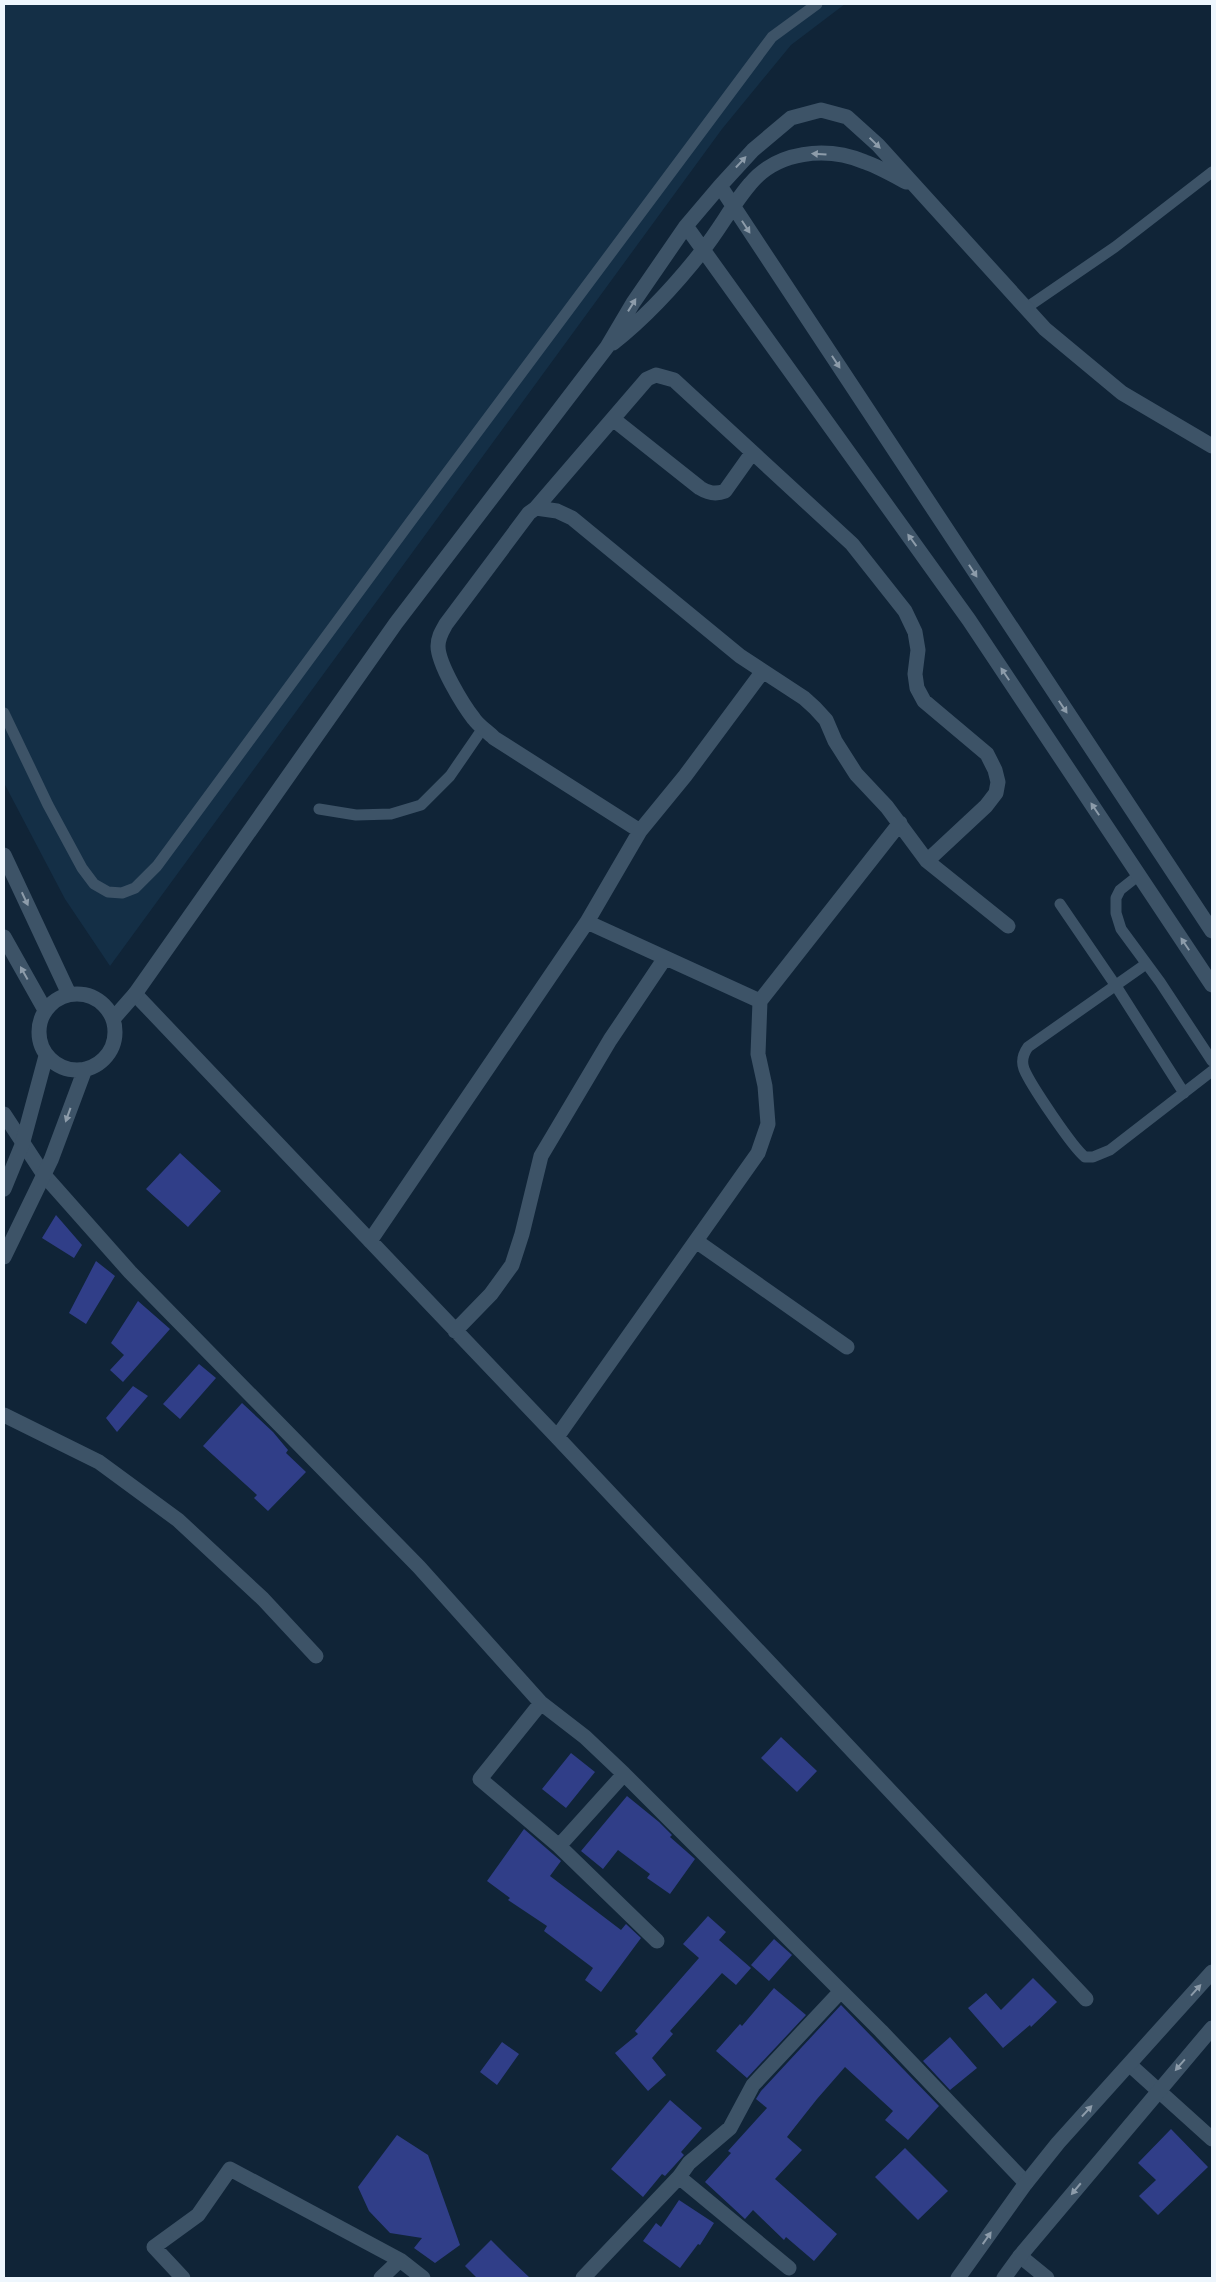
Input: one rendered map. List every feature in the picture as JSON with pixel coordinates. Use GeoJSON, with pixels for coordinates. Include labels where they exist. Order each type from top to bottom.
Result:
{"type":"FeatureCollection","features":[{"type":"Feature","properties":{"kind":"street"},"geometry":{"type":"LineString","coordinates":[[113,1019],[135,994],[396,622],[607,347],[633,303],[686,226],[753,150],[791,118],[821,110],[847,117],[878,145],[1045,329],[1122,394],[1212,446]]}},
{"type":"Feature","properties":{"kind":"street"},"geometry":{"type":"LineString","coordinates":[[607,347],[636,325],[703,250],[751,183],[769,166],[787,157],[809,154],[837,156],[864,161],[914,186]]}},
{"type":"Feature","properties":{"kind":"street"},"geometry":{"type":"LineString","coordinates":[[720,186],[1212,931]]}},
{"type":"Feature","properties":{"kind":"street"},"geometry":{"type":"LineString","coordinates":[[686,226],[969,620],[1212,984]]}},
{"type":"Feature","properties":{"kind":"street"},"geometry":{"type":"LineString","coordinates":[[640,831],[494,738],[482,728],[462,702],[440,657],[438,646],[440,635],[529,513],[536,508],[647,380],[656,375],[666,376],[674,380],[852,544],[905,611],[915,632],[918,650],[915,674],[917,688],[924,701],[987,754],[995,770],[998,782],[996,793],[986,806],[927,861]]}},
{"type":"Feature","properties":{"kind":"street"},"geometry":{"type":"LineString","coordinates":[[613,419],[700,488],[709,493],[719,494],[724,491],[752,453]]}},
{"type":"Feature","properties":{"kind":"street"},"geometry":{"type":"LineString","coordinates":[[536,508],[557,511],[572,518],[740,656],[815,708],[826,720],[835,741],[856,774],[900,823],[927,861],[1008,926]]}},
{"type":"Feature","properties":{"kind":"street"},"geometry":{"type":"LineString","coordinates":[[370,1241],[587,922],[640,831],[685,776],[763,671]]}},
{"type":"Feature","properties":{"kind":"street"},"geometry":{"type":"LineString","coordinates":[[557,1437],[758,1153],[768,1124],[765,1086],[758,1054],[760,1001],[900,823]]}},
{"type":"Feature","properties":{"kind":"street"},"geometry":{"type":"LineString","coordinates":[[4,856],[69,994]]}},
{"type":"Feature","properties":{"kind":"street"},"geometry":{"type":"LineString","coordinates":[[587,922],[760,1001]]}},
{"type":"Feature","properties":{"kind":"street"},"geometry":{"type":"LineString","coordinates":[[4,936],[45,1010]]}},
{"type":"Feature","properties":{"kind":"street"},"geometry":{"type":"LineString","coordinates":[[455,1330],[491,1294],[512,1265],[522,1234],[541,1156],[610,1040],[665,958]]}},
{"type":"Feature","properties":{"kind":"street"},"geometry":{"type":"LineString","coordinates":[[69,994],[91,996],[108,1009],[113,1019],[116,1031],[110,1050],[97,1064],[85,1069],[72,1070],[62,1067],[46,1056],[39,1038],[38,1028],[45,1010],[51,1003],[69,994]]}},
{"type":"Feature","properties":{"kind":"street"},"geometry":{"type":"LineString","coordinates":[[135,994],[557,1437],[1086,1999]]}},
{"type":"Feature","properties":{"kind":"street"},"geometry":{"type":"LineString","coordinates":[[4,1189],[22,1145],[46,1056]]}},
{"type":"Feature","properties":{"kind":"street"},"geometry":{"type":"LineString","coordinates":[[4,1257],[44,1175],[85,1069]]}},
{"type":"Feature","properties":{"kind":"street"},"geometry":{"type":"LineString","coordinates":[[4,1114],[22,1145],[44,1175],[130,1272],[419,1567],[541,1703],[585,1737],[624,1774],[881,2031],[1026,2183]]}},
{"type":"Feature","properties":{"kind":"street"},"geometry":{"type":"LineString","coordinates":[[696,1241],[847,1347]]}},
{"type":"Feature","properties":{"kind":"street"},"geometry":{"type":"LineString","coordinates":[[4,1415],[99,1462],[178,1520],[263,1599],[316,1656]]}},
{"type":"Feature","properties":{"kind":"street"},"geometry":{"type":"LineString","coordinates":[[541,1703],[480,1779],[559,1846],[657,1941]]}},
{"type":"Feature","properties":{"kind":"street"},"geometry":{"type":"LineString","coordinates":[[559,1846],[624,1774]]}},
{"type":"Feature","properties":{"kind":"street"},"geometry":{"type":"LineString","coordinates":[[958,2278],[1026,2183],[1058,2143],[1212,1972]]}},
{"type":"Feature","properties":{"kind":"street"},"geometry":{"type":"LineString","coordinates":[[583,2278],[679,2178],[689,2163],[730,2128],[753,2085],[840,1992]]}},
{"type":"Feature","properties":{"kind":"street"},"geometry":{"type":"LineString","coordinates":[[1004,2278],[1020,2256],[1212,2028]]}},
{"type":"Feature","properties":{"kind":"street"},"geometry":{"type":"LineString","coordinates":[[1130,2065],[1212,2139]]}},
{"type":"Feature","properties":{"kind":"street"},"geometry":{"type":"LineString","coordinates":[[183,2278],[154,2247],[198,2215],[230,2169],[400,2260],[423,2278]]}},
{"type":"Feature","properties":{"kind":"street"},"geometry":{"type":"LineString","coordinates":[[679,2178],[789,2268]]}},
{"type":"Feature","properties":{"kind":"street"},"geometry":{"type":"LineString","coordinates":[[1020,2256],[1047,2278]]}},
{"type":"Feature","properties":{"kind":"street"},"geometry":{"type":"LineString","coordinates":[[381,2278],[400,2260]]}},
{"type":"Feature","properties":{"kind":"lane"},"geometry":{"type":"LineString","coordinates":[[4,713],[48,805],[86,874],[94,884],[108,892],[122,892],[135,888],[157,866],[405,529],[772,37],[816,4]]}},
{"type":"Feature","properties":{"kind":"lane"},"geometry":{"type":"LineString","coordinates":[[1026,308],[1115,247],[1212,172]]}},
{"type":"Feature","properties":{"kind":"lane"},"geometry":{"type":"LineString","coordinates":[[319,809],[356,815],[392,814],[421,805],[450,776],[482,728]]}},
{"type":"Feature","properties":{"kind":"lane"},"geometry":{"type":"LineString","coordinates":[[1139,875],[1120,890],[1116,898],[1116,913],[1120,929],[1212,1061]]}},
{"type":"Feature","properties":{"kind":"lane"},"geometry":{"type":"LineString","coordinates":[[1060,904],[1116,986],[1184,1093]]}},
{"type":"Feature","properties":{"kind":"lane"},"geometry":{"type":"LineString","coordinates":[[1146,964],[1045,1033],[1028,1047],[1023,1054],[1024,1070],[1078,1152],[1085,1157],[1093,1157],[1110,1150],[1212,1071]]}},
{"type":"Feature","properties":{"kind":"shaded area"},"geometry":{"type":"Polygon","coordinates":[[[4,4],[845,4],[791,45],[722,129],[110,966],[65,899],[4,783],[4,4]]]}},
{"type":"Feature","properties":{"kind":"building"},"geometry":{"type":"Polygon","coordinates":[[[180,1153],[221,1191],[188,1227],[146,1189],[180,1153]]]}},
{"type":"Feature","properties":{"kind":"building"},"geometry":{"type":"Polygon","coordinates":[[[56,1215],[82,1245],[74,1258],[42,1238],[56,1215]]]}},
{"type":"Feature","properties":{"kind":"building"},"geometry":{"type":"Polygon","coordinates":[[[96,1261],[115,1276],[86,1324],[69,1313],[96,1261]]]}},
{"type":"Feature","properties":{"kind":"building"},"geometry":{"type":"Polygon","coordinates":[[[138,1301],[170,1329],[123,1382],[110,1370],[124,1355],[111,1343],[138,1301]]]}},
{"type":"Feature","properties":{"kind":"building"},"geometry":{"type":"Polygon","coordinates":[[[199,1364],[216,1378],[180,1419],[163,1404],[199,1364]]]}},
{"type":"Feature","properties":{"kind":"building"},"geometry":{"type":"Polygon","coordinates":[[[133,1386],[148,1396],[117,1432],[106,1418],[133,1386]]]}},
{"type":"Feature","properties":{"kind":"building"},"geometry":{"type":"Polygon","coordinates":[[[242,1403],[273,1432],[288,1450],[286,1453],[306,1472],[268,1511],[254,1498],[257,1495],[203,1446],[242,1403]]]}},
{"type":"Feature","properties":{"kind":"building"},"geometry":{"type":"Polygon","coordinates":[[[781,1737],[817,1771],[797,1792],[761,1758],[781,1737]]]}},
{"type":"Feature","properties":{"kind":"building"},"geometry":{"type":"Polygon","coordinates":[[[571,1753],[595,1772],[566,1808],[542,1789],[571,1753]]]}},
{"type":"Feature","properties":{"kind":"building"},"geometry":{"type":"Polygon","coordinates":[[[627,1796],[659,1822],[672,1835],[670,1837],[695,1859],[670,1894],[647,1878],[650,1874],[618,1850],[603,1869],[581,1851],[627,1796]]]}},
{"type":"Feature","properties":{"kind":"building"},"geometry":{"type":"Polygon","coordinates":[[[524,1829],[561,1861],[550,1876],[621,1930],[626,1924],[641,1938],[601,1992],[585,1980],[593,1968],[544,1931],[547,1926],[508,1900],[510,1898],[487,1881],[524,1829]]]}},
{"type":"Feature","properties":{"kind":"building"},"geometry":{"type":"Polygon","coordinates":[[[708,1916],[726,1932],[719,1940],[751,1968],[736,1985],[722,1973],[670,2031],[673,2034],[652,2058],[666,2075],[648,2091],[615,2053],[638,2034],[635,2031],[699,1958],[683,1944],[708,1916]]]}},
{"type":"Feature","properties":{"kind":"building"},"geometry":{"type":"Polygon","coordinates":[[[774,1939],[792,1955],[769,1981],[751,1965],[774,1939]]]}},
{"type":"Feature","properties":{"kind":"building"},"geometry":{"type":"Polygon","coordinates":[[[1033,1978],[1057,2002],[1031,2027],[1030,2025],[1003,2048],[968,2008],[986,1993],[1001,2010],[1033,1978]]]}},
{"type":"Feature","properties":{"kind":"building"},"geometry":{"type":"Polygon","coordinates":[[[774,1988],[806,2015],[747,2078],[716,2051],[740,2024],[742,2026],[774,1988]]]}},
{"type":"Feature","properties":{"kind":"building"},"geometry":{"type":"Polygon","coordinates":[[[841,2005],[939,2106],[908,2140],[885,2120],[893,2111],[845,2067],[817,2099],[787,2137],[802,2150],[775,2179],[837,2234],[814,2261],[786,2237],[784,2240],[753,2210],[745,2219],[705,2182],[731,2153],[728,2151],[767,2108],[756,2099],[761,2091],[841,2005]]]}},
{"type":"Feature","properties":{"kind":"building"},"geometry":{"type":"Polygon","coordinates":[[[950,2037],[977,2068],[950,2090],[923,2061],[950,2037]]]}},
{"type":"Feature","properties":{"kind":"building"},"geometry":{"type":"Polygon","coordinates":[[[502,2042],[519,2054],[497,2085],[480,2072],[502,2042]]]}},
{"type":"Feature","properties":{"kind":"building"},"geometry":{"type":"Polygon","coordinates":[[[670,2100],[702,2128],[681,2152],[684,2155],[665,2176],[662,2174],[643,2197],[611,2169],[670,2100]]]}},
{"type":"Feature","properties":{"kind":"building"},"geometry":{"type":"Polygon","coordinates":[[[1171,2129],[1208,2167],[1158,2215],[1139,2196],[1156,2180],[1138,2163],[1171,2129]]]}},
{"type":"Feature","properties":{"kind":"building"},"geometry":{"type":"Polygon","coordinates":[[[397,2135],[428,2155],[460,2245],[435,2263],[414,2248],[422,2238],[390,2233],[369,2211],[358,2187],[397,2135]]]}},
{"type":"Feature","properties":{"kind":"building"},"geometry":{"type":"Polygon","coordinates":[[[905,2148],[948,2191],[918,2220],[875,2177],[905,2148]]]}},
{"type":"Feature","properties":{"kind":"building"},"geometry":{"type":"Polygon","coordinates":[[[679,2200],[714,2223],[700,2245],[698,2244],[680,2268],[643,2241],[656,2223],[661,2227],[679,2200]]]}},
{"type":"Feature","properties":{"kind":"building"},"geometry":{"type":"Polygon","coordinates":[[[491,2240],[530,2278],[477,2278],[465,2266],[491,2240]]]}}]}
